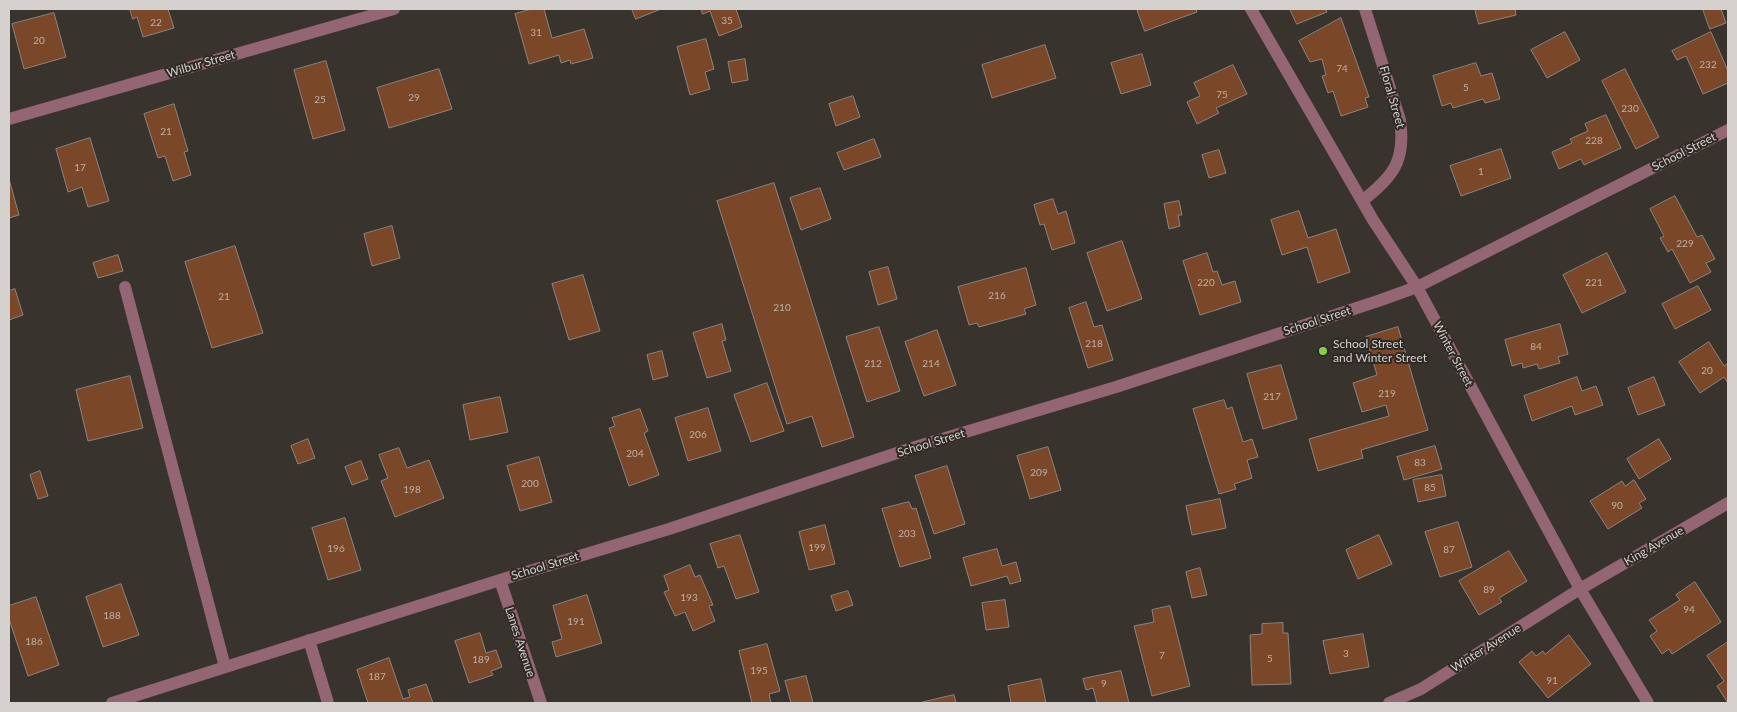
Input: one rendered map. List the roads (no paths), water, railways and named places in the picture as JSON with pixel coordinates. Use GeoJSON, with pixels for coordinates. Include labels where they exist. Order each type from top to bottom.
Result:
{"type":"FeatureCollection","features":[{"type":"Feature","properties":{"kind":"street","name":"Wilbur Street"},"geometry":{"type":"LineString","coordinates":[[9,119],[394,9]]}},
{"type":"Feature","properties":{"kind":"street","name":"Winter Street"},"geometry":{"type":"LineString","coordinates":[[1251,9],[1362,201],[1416,287],[1580,589],[1648,703]]}},
{"type":"Feature","properties":{"kind":"street","name":"Floral Street"},"geometry":{"type":"LineString","coordinates":[[1362,201],[1385,183],[1396,168],[1401,153],[1402,136],[1400,120],[1365,9]]}},
{"type":"Feature","properties":{"kind":"street","name":"School Street"},"geometry":{"type":"LineString","coordinates":[[112,703],[500,580],[669,529],[912,448],[1125,384],[1416,287],[1728,130]]}},
{"type":"Feature","properties":{"kind":"street"},"geometry":{"type":"LineString","coordinates":[[125,287],[225,668]]}},
{"type":"Feature","properties":{"kind":"street","name":"King Avenue"},"geometry":{"type":"LineString","coordinates":[[1580,589],[1728,502]]}},
{"type":"Feature","properties":{"kind":"street","name":"Lanes Avenue"},"geometry":{"type":"LineString","coordinates":[[500,580],[541,703]]}},
{"type":"Feature","properties":{"kind":"street","name":"Winter Avenue"},"geometry":{"type":"LineString","coordinates":[[1389,703],[1422,689],[1580,589]]}},
{"type":"Feature","properties":{"kind":"street"},"geometry":{"type":"LineString","coordinates":[[309,640],[328,703]]}},
{"type":"Feature","properties":{"kind":"place","name":"School Street and Winter Street"},"geometry":{"type":"Point","coordinates":[1323,351]}}]}
